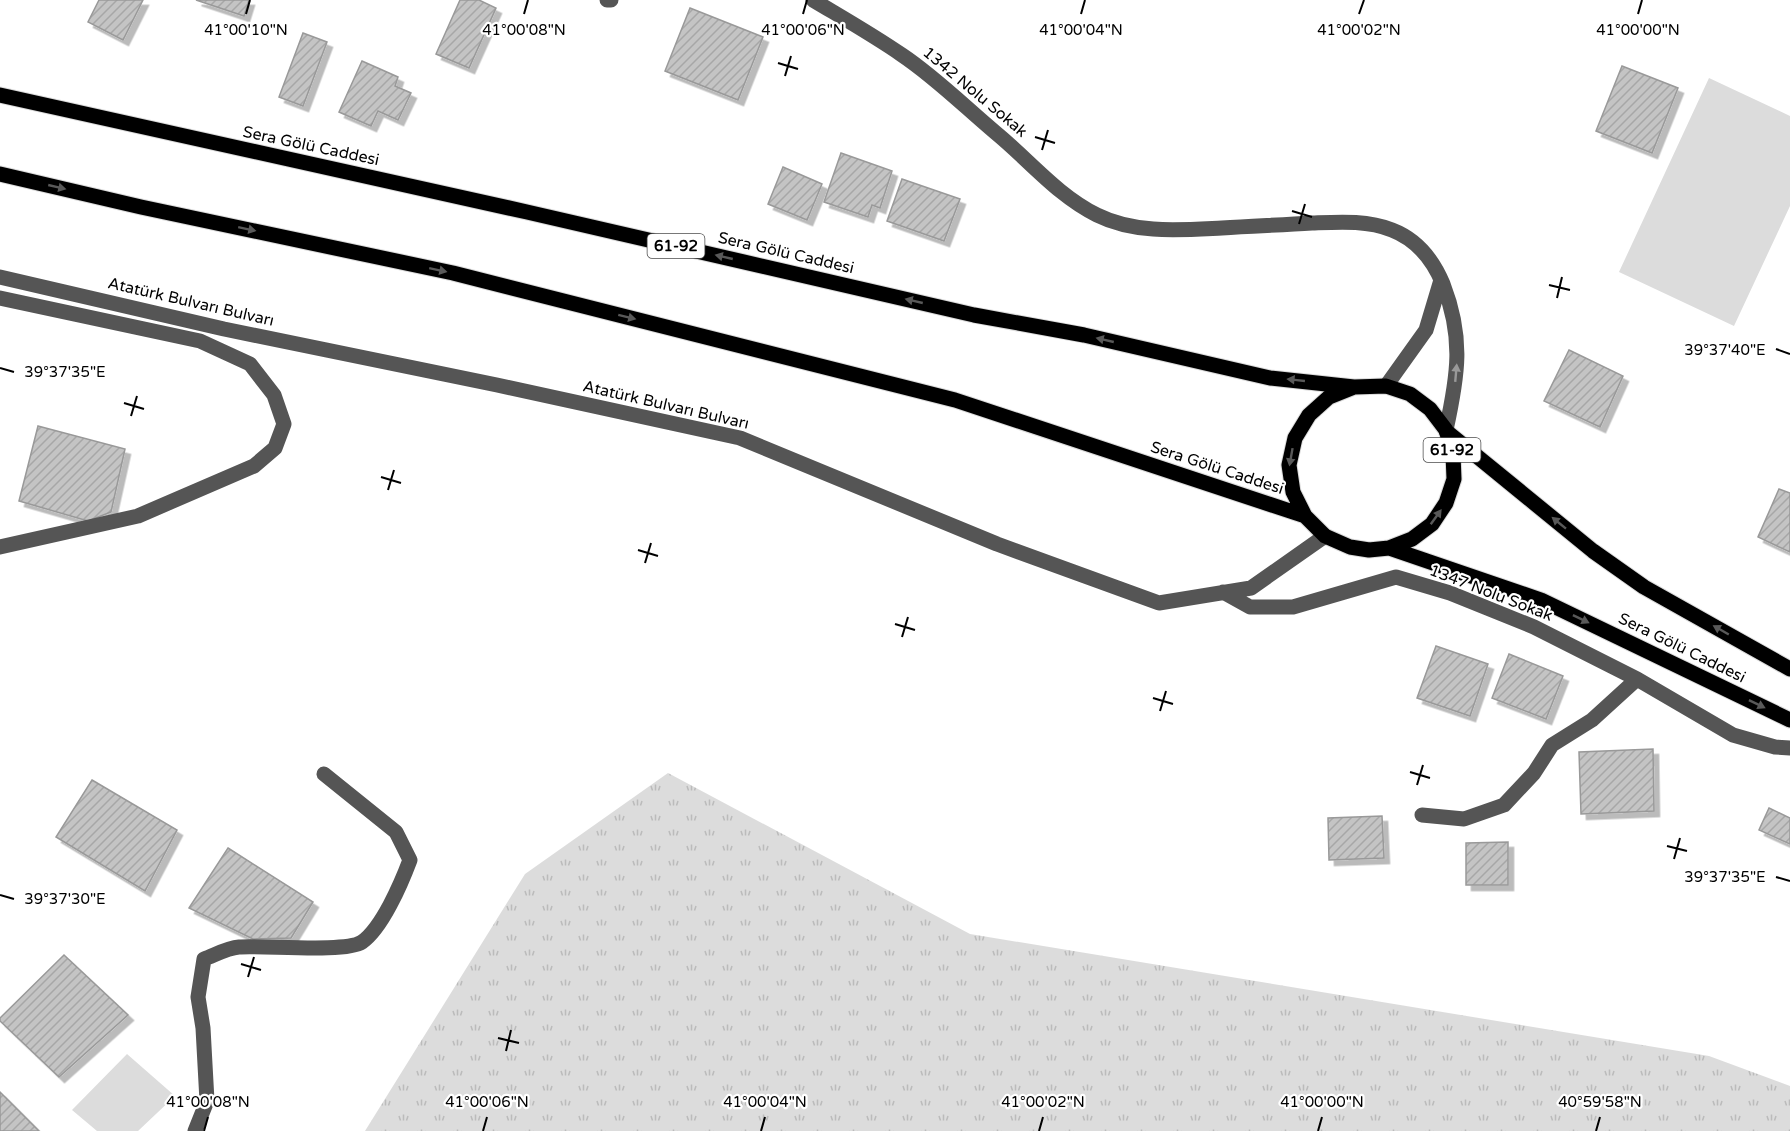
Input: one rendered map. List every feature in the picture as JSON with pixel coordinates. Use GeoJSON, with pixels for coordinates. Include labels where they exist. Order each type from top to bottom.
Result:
{"type":"FeatureCollection","features":[{"type":"Feature","properties":{"kind":"main road","name":"Sera Gölü Caddesi"},"geometry":{"type":"LineString","coordinates":[[0,95],[527,212],[974,315],[1084,335],[1270,378],[1354,387],[1386,386],[1410,394],[1430,409],[1446,430],[1593,551],[1644,586],[1790,669]]}},
{"type":"Feature","properties":{"kind":"main road","name":"Sera Gölü Caddesi"},"geometry":{"type":"LineString","coordinates":[[0,174],[453,273],[943,397],[1305,516]]}},
{"type":"Feature","properties":{"kind":"main road","name":"Sera Gölü Caddesi"},"geometry":{"type":"LineString","coordinates":[[1354,387],[1329,397],[1309,415],[1295,438],[1289,465],[1293,492],[1305,516],[1325,536],[1350,547],[1370,550],[1389,548],[1412,539],[1432,524],[1446,503],[1454,479],[1453,454],[1446,430]]}},
{"type":"Feature","properties":{"kind":"main road","name":"Sera Gölü Caddesi"},"geometry":{"type":"LineString","coordinates":[[1389,548],[1541,600],[1790,720]]}},
{"type":"Feature","properties":{"kind":"street","name":"1342 Nolu Sokak"},"geometry":{"type":"LineString","coordinates":[[813,0],[903,56],[1020,153],[1052,185],[1098,216],[1130,226],[1167,230],[1339,222],[1372,223],[1394,230],[1418,245],[1433,261],[1441,280],[1450,303],[1458,343],[1454,392],[1446,430]]}},
{"type":"Feature","properties":{"kind":"street","name":"Atatürk Bulvarı Bulvarı"},"geometry":{"type":"LineString","coordinates":[[0,276],[224,329],[740,438],[998,544],[1159,603],[1251,588],[1325,536]]}},
{"type":"Feature","properties":{"kind":"street"},"geometry":{"type":"LineString","coordinates":[[1386,386],[1426,330],[1441,280]]}},
{"type":"Feature","properties":{"kind":"street"},"geometry":{"type":"LineString","coordinates":[[0,298],[200,341],[250,364],[274,395],[284,424],[275,448],[254,466],[138,516],[0,547]]}},
{"type":"Feature","properties":{"kind":"street","name":"1347 Nolu Sokak"},"geometry":{"type":"LineString","coordinates":[[1223,592],[1250,607],[1293,607],[1396,577],[1450,593],[1534,627],[1637,679],[1733,735],[1776,747],[1790,748]]}},
{"type":"Feature","properties":{"kind":"street"},"geometry":{"type":"LineString","coordinates":[[1422,815],[1464,819],[1504,805],[1534,773],[1552,744],[1592,720],[1637,679]]}},
{"type":"Feature","properties":{"kind":"street"},"geometry":{"type":"LineString","coordinates":[[195,1131],[207,1101],[203,1028],[198,997],[204,959],[236,947],[323,948],[360,943],[380,924],[410,860],[396,832],[324,774]]}},
{"type":"Feature","properties":{"kind":"green space"},"geometry":{"type":"Polygon","coordinates":[[[1709,78],[1790,116],[1790,206],[1734,326],[1619,272],[1709,78]]]}},
{"type":"Feature","properties":{"kind":"green space"},"geometry":{"type":"Polygon","coordinates":[[[668,773],[970,934],[1709,1056],[1790,1086],[1790,1131],[365,1131],[525,874],[668,773]]]}},
{"type":"Feature","properties":{"kind":"green space"},"geometry":{"type":"Polygon","coordinates":[[[127,1054],[175,1096],[138,1131],[97,1131],[72,1110],[127,1054]]]}},
{"type":"Feature","properties":{"kind":"building"},"geometry":{"type":"Polygon","coordinates":[[[99,0],[143,0],[123,40],[88,22],[99,0]]]}},
{"type":"Feature","properties":{"kind":"building"},"geometry":{"type":"Polygon","coordinates":[[[196,0],[249,0],[244,16],[196,0]]]}},
{"type":"Feature","properties":{"kind":"building"},"geometry":{"type":"Polygon","coordinates":[[[460,0],[479,0],[496,8],[469,68],[436,54],[460,0]]]}},
{"type":"Feature","properties":{"kind":"building"},"geometry":{"type":"Polygon","coordinates":[[[690,8],[763,37],[738,100],[665,71],[690,8]]]}},
{"type":"Feature","properties":{"kind":"building"},"geometry":{"type":"Polygon","coordinates":[[[303,33],[327,42],[303,106],[279,97],[303,33]]]}},
{"type":"Feature","properties":{"kind":"building"},"geometry":{"type":"Polygon","coordinates":[[[362,61],[398,77],[395,86],[411,93],[398,120],[378,111],[371,126],[339,112],[362,61]]]}},
{"type":"Feature","properties":{"kind":"building"},"geometry":{"type":"Polygon","coordinates":[[[1622,66],[1678,88],[1652,153],[1596,131],[1622,66]]]}},
{"type":"Feature","properties":{"kind":"building"},"geometry":{"type":"Polygon","coordinates":[[[841,153],[892,171],[880,208],[872,205],[868,217],[824,202],[841,153]]]}},
{"type":"Feature","properties":{"kind":"building"},"geometry":{"type":"Polygon","coordinates":[[[783,167],[822,184],[807,220],[768,204],[783,167]]]}},
{"type":"Feature","properties":{"kind":"building"},"geometry":{"type":"Polygon","coordinates":[[[902,179],[960,199],[944,241],[887,221],[902,179]]]}},
{"type":"Feature","properties":{"kind":"building"},"geometry":{"type":"Polygon","coordinates":[[[1569,350],[1623,376],[1600,427],[1544,401],[1569,350]]]}},
{"type":"Feature","properties":{"kind":"building"},"geometry":{"type":"Polygon","coordinates":[[[38,426],[125,449],[111,512],[88,521],[19,501],[38,426]]]}},
{"type":"Feature","properties":{"kind":"building"},"geometry":{"type":"Polygon","coordinates":[[[1779,489],[1790,493],[1790,552],[1758,537],[1779,489]]]}},
{"type":"Feature","properties":{"kind":"building"},"geometry":{"type":"Polygon","coordinates":[[[1436,646],[1488,664],[1470,716],[1417,698],[1436,646]]]}},
{"type":"Feature","properties":{"kind":"building"},"geometry":{"type":"Polygon","coordinates":[[[1509,654],[1563,676],[1546,719],[1492,698],[1509,654]]]}},
{"type":"Feature","properties":{"kind":"building"},"geometry":{"type":"Polygon","coordinates":[[[1653,749],[1654,811],[1581,814],[1579,752],[1653,749]]]}},
{"type":"Feature","properties":{"kind":"building"},"geometry":{"type":"Polygon","coordinates":[[[92,780],[177,830],[145,891],[56,837],[92,780]]]}},
{"type":"Feature","properties":{"kind":"building"},"geometry":{"type":"Polygon","coordinates":[[[1769,808],[1790,818],[1790,844],[1759,830],[1769,808]]]}},
{"type":"Feature","properties":{"kind":"building"},"geometry":{"type":"Polygon","coordinates":[[[1382,816],[1384,858],[1329,860],[1328,818],[1382,816]]]}},
{"type":"Feature","properties":{"kind":"building"},"geometry":{"type":"Polygon","coordinates":[[[1508,842],[1508,885],[1466,885],[1466,843],[1508,842]]]}},
{"type":"Feature","properties":{"kind":"building"},"geometry":{"type":"Polygon","coordinates":[[[228,848],[313,902],[291,938],[253,939],[189,908],[228,848]]]}},
{"type":"Feature","properties":{"kind":"building"},"geometry":{"type":"Polygon","coordinates":[[[64,955],[128,1015],[59,1077],[0,1021],[0,1018],[64,955]]]}},
{"type":"Feature","properties":{"kind":"building"},"geometry":{"type":"Polygon","coordinates":[[[0,1092],[39,1131],[0,1131],[0,1092]]]}}]}
